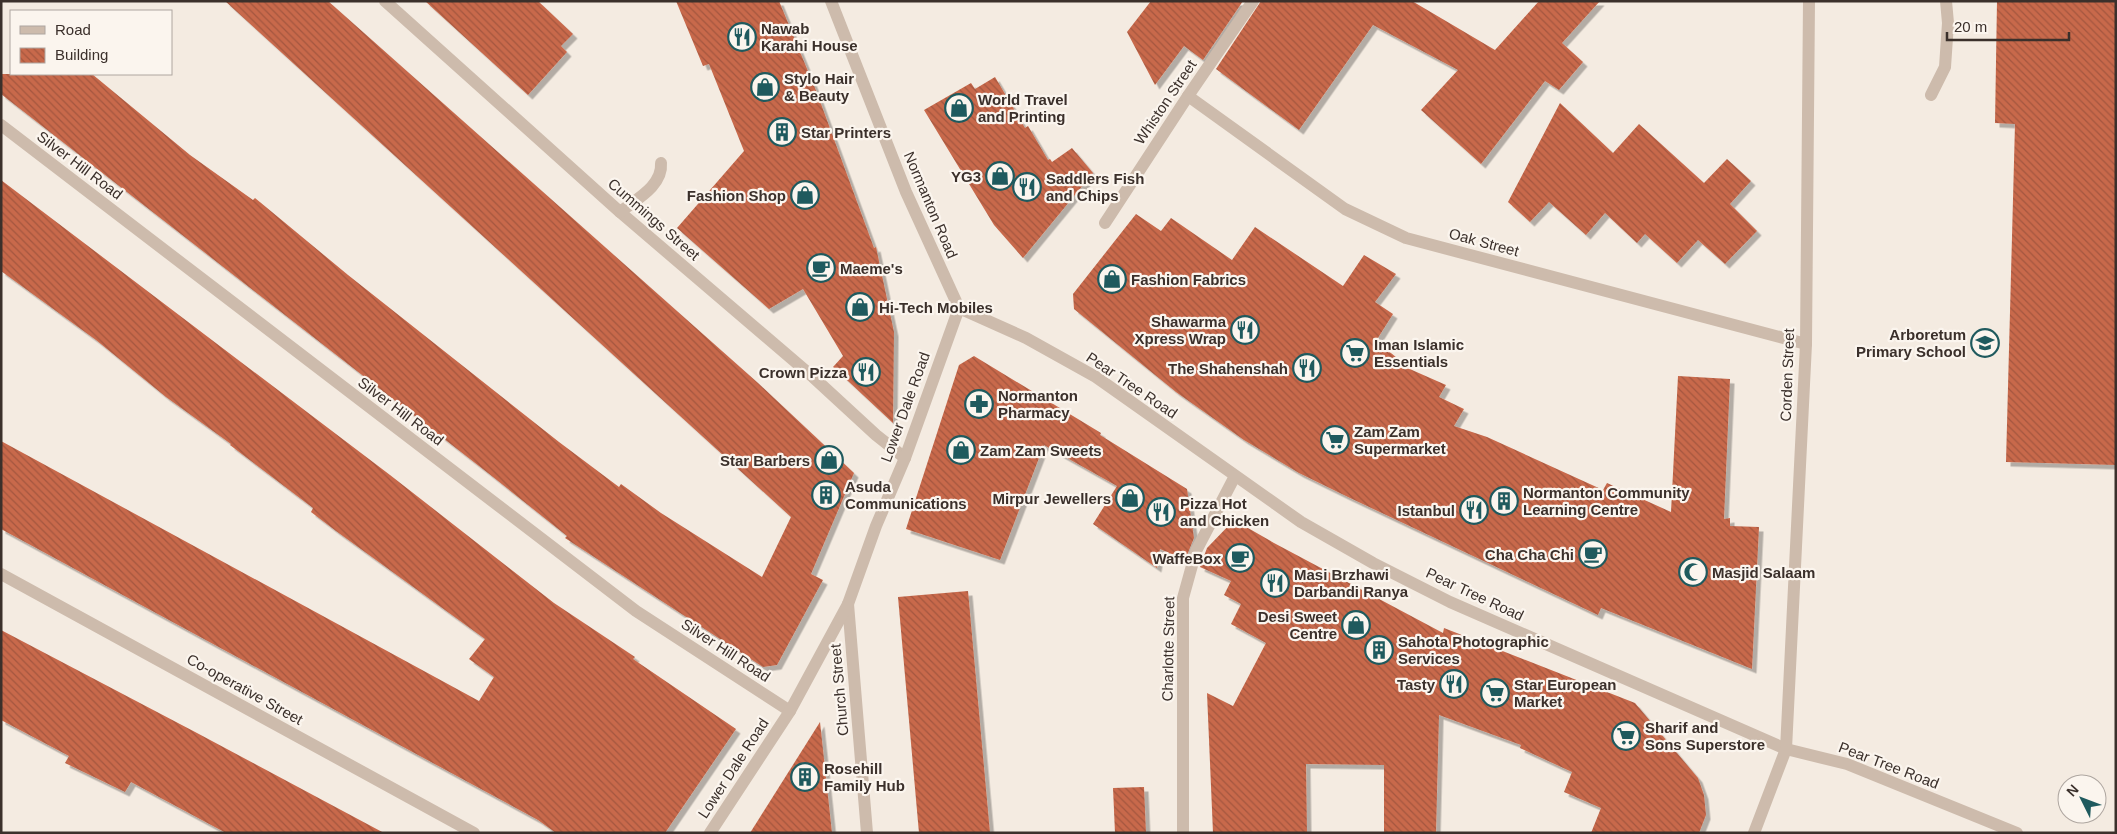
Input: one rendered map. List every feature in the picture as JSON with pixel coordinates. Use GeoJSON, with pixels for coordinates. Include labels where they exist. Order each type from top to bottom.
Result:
{"type":"FeatureCollection","features":[{"type":"Feature","properties":{"kind":"street","name":"Cummings Street"},"geometry":{"type":"LineString","coordinates":[[385,1],[620,212],[813,377],[876,435],[905,458]]}},
{"type":"Feature","properties":{"kind":"street","name":"Normanton Road"},"geometry":{"type":"LineString","coordinates":[[831,1],[876,111],[906,192],[959,308]]}},
{"type":"Feature","properties":{"kind":"street","name":"Whiston Street"},"geometry":{"type":"LineString","coordinates":[[1105,223],[1253,1]]}},
{"type":"Feature","properties":{"kind":"street","name":"Corden Street"},"geometry":{"type":"LineString","coordinates":[[1754,833],[1786,749],[1806,344],[1809,1]]}},
{"type":"Feature","properties":{"kind":"street"},"geometry":{"type":"LineString","coordinates":[[1931,95],[1945,67],[1948,23],[1946,1]]}},
{"type":"Feature","properties":{"kind":"street","name":"Oak Street"},"geometry":{"type":"LineString","coordinates":[[1188,96],[1345,209],[1406,238],[1806,344]]}},
{"type":"Feature","properties":{"kind":"street","name":"Silver Hill Road"},"geometry":{"type":"LineString","coordinates":[[1,125],[636,612],[790,711]]}},
{"type":"Feature","properties":{"kind":"street"},"geometry":{"type":"LineString","coordinates":[[620,212],[654,185],[662,172],[661,163]]}},
{"type":"Feature","properties":{"kind":"street","name":"Lower Dale Road"},"geometry":{"type":"LineString","coordinates":[[710,833],[790,711],[848,604],[876,526],[905,458],[959,308]]}},
{"type":"Feature","properties":{"kind":"street","name":"Pear Tree Road"},"geometry":{"type":"LineString","coordinates":[[959,308],[1026,338],[1096,377],[1300,522],[1373,564],[1442,598],[1786,749],[1847,764],[2017,833]]}},
{"type":"Feature","properties":{"kind":"street","name":"Charlotte Street"},"geometry":{"type":"LineString","coordinates":[[1183,833],[1183,598],[1196,551],[1234,476]]}},
{"type":"Feature","properties":{"kind":"street","name":"Co-operative Street"},"geometry":{"type":"LineString","coordinates":[[1,574],[474,833]]}},
{"type":"Feature","properties":{"kind":"street","name":"Church Street"},"geometry":{"type":"LineString","coordinates":[[848,604],[867,833]]}},
{"type":"Feature","properties":{"kind":"building"},"geometry":{"type":"Polygon","coordinates":[[[225,1],[328,1],[758,383],[854,473],[811,574],[823,580],[777,665],[763,667],[565,538],[567,536],[488,473],[1,94],[1,74],[93,75],[190,155],[253,200],[255,198],[348,275],[559,442],[619,487],[621,484],[661,513],[762,577],[791,517],[225,1]]]}},
{"type":"Feature","properties":{"kind":"building"},"geometry":{"type":"Polygon","coordinates":[[[425,1],[538,1],[573,34],[561,46],[567,52],[528,95],[425,1]]]}},
{"type":"Feature","properties":{"kind":"building"},"geometry":{"type":"Polygon","coordinates":[[[676,1],[779,1],[817,93],[874,248],[876,247],[894,332],[893,423],[833,367],[843,356],[803,289],[769,309],[677,228],[744,151],[709,64],[703,66],[676,1]]]}},
{"type":"Feature","properties":{"kind":"building"},"geometry":{"type":"Polygon","coordinates":[[[1151,1],[1243,1],[1203,60],[1184,46],[1155,85],[1127,32],[1151,1]]]}},
{"type":"Feature","properties":{"kind":"building"},"geometry":{"type":"Polygon","coordinates":[[[1261,1],[1412,1],[1495,50],[1539,1],[1600,1],[1562,43],[1583,62],[1559,90],[1545,81],[1481,164],[1421,110],[1458,70],[1373,25],[1299,130],[1216,69],[1261,1]]]}},
{"type":"Feature","properties":{"kind":"building"},"geometry":{"type":"Polygon","coordinates":[[[1997,1],[2116,1],[2116,465],[2006,462],[2015,124],[1995,123],[1997,1]]]}},
{"type":"Feature","properties":{"kind":"building"},"geometry":{"type":"Polygon","coordinates":[[[995,77],[1025,128],[1028,126],[1048,160],[1050,159],[1052,162],[1072,148],[1093,173],[1023,258],[994,225],[924,110],[971,83],[975,89],[995,77]]]}},
{"type":"Feature","properties":{"kind":"building"},"geometry":{"type":"Polygon","coordinates":[[[1560,103],[1613,153],[1639,124],[1704,183],[1727,159],[1751,181],[1730,204],[1757,231],[1725,264],[1698,240],[1677,263],[1645,234],[1637,243],[1605,213],[1586,235],[1549,202],[1530,222],[1508,202],[1560,103]]]}},
{"type":"Feature","properties":{"kind":"building"},"geometry":{"type":"Polygon","coordinates":[[[1,180],[390,475],[554,603],[635,657],[633,659],[736,729],[665,833],[556,833],[538,820],[1,529],[1,441],[479,701],[494,677],[469,659],[485,639],[311,512],[313,508],[231,444],[166,397],[96,340],[1,271],[1,180]]]}},
{"type":"Feature","properties":{"kind":"building"},"geometry":{"type":"Polygon","coordinates":[[[1136,214],[1161,231],[1171,218],[1232,260],[1255,227],[1343,286],[1364,255],[1396,274],[1375,302],[1393,314],[1376,341],[1412,370],[1446,385],[1439,397],[1464,409],[1454,426],[1487,437],[1603,490],[1607,483],[1671,512],[1678,376],[1730,379],[1724,519],[1730,518],[1730,526],[1759,527],[1752,669],[1601,608],[1598,615],[1348,497],[1299,473],[1244,440],[1176,392],[1074,309],[1073,294],[1136,214]]]}},
{"type":"Feature","properties":{"kind":"building"},"geometry":{"type":"Polygon","coordinates":[[[974,356],[1101,433],[1100,435],[1187,489],[1194,538],[1185,560],[1160,549],[1157,568],[1093,524],[1117,486],[1044,445],[1000,560],[906,529],[959,365],[974,356]]]}},
{"type":"Feature","properties":{"kind":"building"},"geometry":{"type":"Polygon","coordinates":[[[1234,520],[1443,633],[1444,628],[1635,703],[1698,778],[1704,795],[1706,815],[1699,833],[1591,833],[1601,808],[1564,792],[1572,772],[1520,748],[1521,745],[1439,715],[1436,833],[1384,833],[1384,765],[1306,764],[1307,833],[1213,833],[1207,693],[1233,706],[1266,643],[1231,624],[1241,604],[1224,595],[1231,581],[1200,567],[1207,548],[1234,520]]]}},
{"type":"Feature","properties":{"kind":"building"},"geometry":{"type":"Polygon","coordinates":[[[968,591],[990,833],[919,833],[898,597],[968,591]]]}},
{"type":"Feature","properties":{"kind":"building"},"geometry":{"type":"Polygon","coordinates":[[[1,630],[384,833],[226,833],[131,782],[125,792],[65,763],[69,756],[1,720],[1,630]]]}},
{"type":"Feature","properties":{"kind":"building","name":"Rosehill Family Hub"},"geometry":{"type":"Polygon","coordinates":[[[820,722],[832,833],[750,833],[820,722]]]}},
{"type":"Feature","properties":{"kind":"building"},"geometry":{"type":"Polygon","coordinates":[[[1144,787],[1146,833],[1115,833],[1113,788],[1144,787]]]}},
{"type":"Feature","properties":{"kind":"place","name":"Nawab Karahi House"},"geometry":{"type":"Point","coordinates":[742,37]}},
{"type":"Feature","properties":{"kind":"place","name":"Stylo Hair & Beauty"},"geometry":{"type":"Point","coordinates":[765,87]}},
{"type":"Feature","properties":{"kind":"place","name":"World Travel and Printing"},"geometry":{"type":"Point","coordinates":[959,108]}},
{"type":"Feature","properties":{"kind":"place","name":"Star Printers"},"geometry":{"type":"Point","coordinates":[782,132]}},
{"type":"Feature","properties":{"kind":"place","name":"YG3"},"geometry":{"type":"Point","coordinates":[1000,176]}},
{"type":"Feature","properties":{"kind":"place","name":"Saddlers Fish and Chips"},"geometry":{"type":"Point","coordinates":[1027,187]}},
{"type":"Feature","properties":{"kind":"place","name":"Fashion Shop"},"geometry":{"type":"Point","coordinates":[805,195]}},
{"type":"Feature","properties":{"kind":"place","name":"Maeme's"},"geometry":{"type":"Point","coordinates":[821,268]}},
{"type":"Feature","properties":{"kind":"place","name":"Fashion Fabrics"},"geometry":{"type":"Point","coordinates":[1112,279]}},
{"type":"Feature","properties":{"kind":"place","name":"Hi-Tech Mobiles"},"geometry":{"type":"Point","coordinates":[860,307]}},
{"type":"Feature","properties":{"kind":"place","name":"Shawarma Xpress Wrap"},"geometry":{"type":"Point","coordinates":[1245,330]}},
{"type":"Feature","properties":{"kind":"place","name":"Arboretum Primary School"},"geometry":{"type":"Point","coordinates":[1985,343]}},
{"type":"Feature","properties":{"kind":"place","name":"Iman Islamic Essentials"},"geometry":{"type":"Point","coordinates":[1355,353]}},
{"type":"Feature","properties":{"kind":"place","name":"The Shahenshah"},"geometry":{"type":"Point","coordinates":[1307,368]}},
{"type":"Feature","properties":{"kind":"place","name":"Crown Pizza"},"geometry":{"type":"Point","coordinates":[866,372]}},
{"type":"Feature","properties":{"kind":"place","name":"Normanton Pharmacy"},"geometry":{"type":"Point","coordinates":[979,404]}},
{"type":"Feature","properties":{"kind":"place","name":"Zam Zam Supermarket"},"geometry":{"type":"Point","coordinates":[1335,440]}},
{"type":"Feature","properties":{"kind":"place","name":"Zam Zam Sweets"},"geometry":{"type":"Point","coordinates":[961,450]}},
{"type":"Feature","properties":{"kind":"place","name":"Star Barbers"},"geometry":{"type":"Point","coordinates":[829,460]}},
{"type":"Feature","properties":{"kind":"place","name":"Asuda Communications"},"geometry":{"type":"Point","coordinates":[826,495]}},
{"type":"Feature","properties":{"kind":"place","name":"Mirpur Jewellers"},"geometry":{"type":"Point","coordinates":[1130,498]}},
{"type":"Feature","properties":{"kind":"place","name":"Normanton Community Learning Centre"},"geometry":{"type":"Point","coordinates":[1504,501]}},
{"type":"Feature","properties":{"kind":"place","name":"Istanbul"},"geometry":{"type":"Point","coordinates":[1474,510]}},
{"type":"Feature","properties":{"kind":"place","name":"Pizza Hot and Chicken"},"geometry":{"type":"Point","coordinates":[1161,512]}},
{"type":"Feature","properties":{"kind":"place","name":"Cha Cha Chi"},"geometry":{"type":"Point","coordinates":[1593,554]}},
{"type":"Feature","properties":{"kind":"place","name":"WaffeBox"},"geometry":{"type":"Point","coordinates":[1240,558]}},
{"type":"Feature","properties":{"kind":"place","name":"Masjid Salaam"},"geometry":{"type":"Point","coordinates":[1693,572]}},
{"type":"Feature","properties":{"kind":"place","name":"Masi Brzhawi Darbandi Ranya"},"geometry":{"type":"Point","coordinates":[1275,583]}},
{"type":"Feature","properties":{"kind":"place","name":"Desi Sweet Centre"},"geometry":{"type":"Point","coordinates":[1356,625]}},
{"type":"Feature","properties":{"kind":"place","name":"Sahota Photographic Services"},"geometry":{"type":"Point","coordinates":[1379,650]}},
{"type":"Feature","properties":{"kind":"place","name":"Tasty"},"geometry":{"type":"Point","coordinates":[1454,684]}},
{"type":"Feature","properties":{"kind":"place","name":"Star European Market"},"geometry":{"type":"Point","coordinates":[1495,693]}},
{"type":"Feature","properties":{"kind":"place","name":"Sharif and Sons Superstore"},"geometry":{"type":"Point","coordinates":[1626,736]}},
{"type":"Feature","properties":{"kind":"place","name":"Rosehill Family Hub"},"geometry":{"type":"Point","coordinates":[805,777]}}]}
